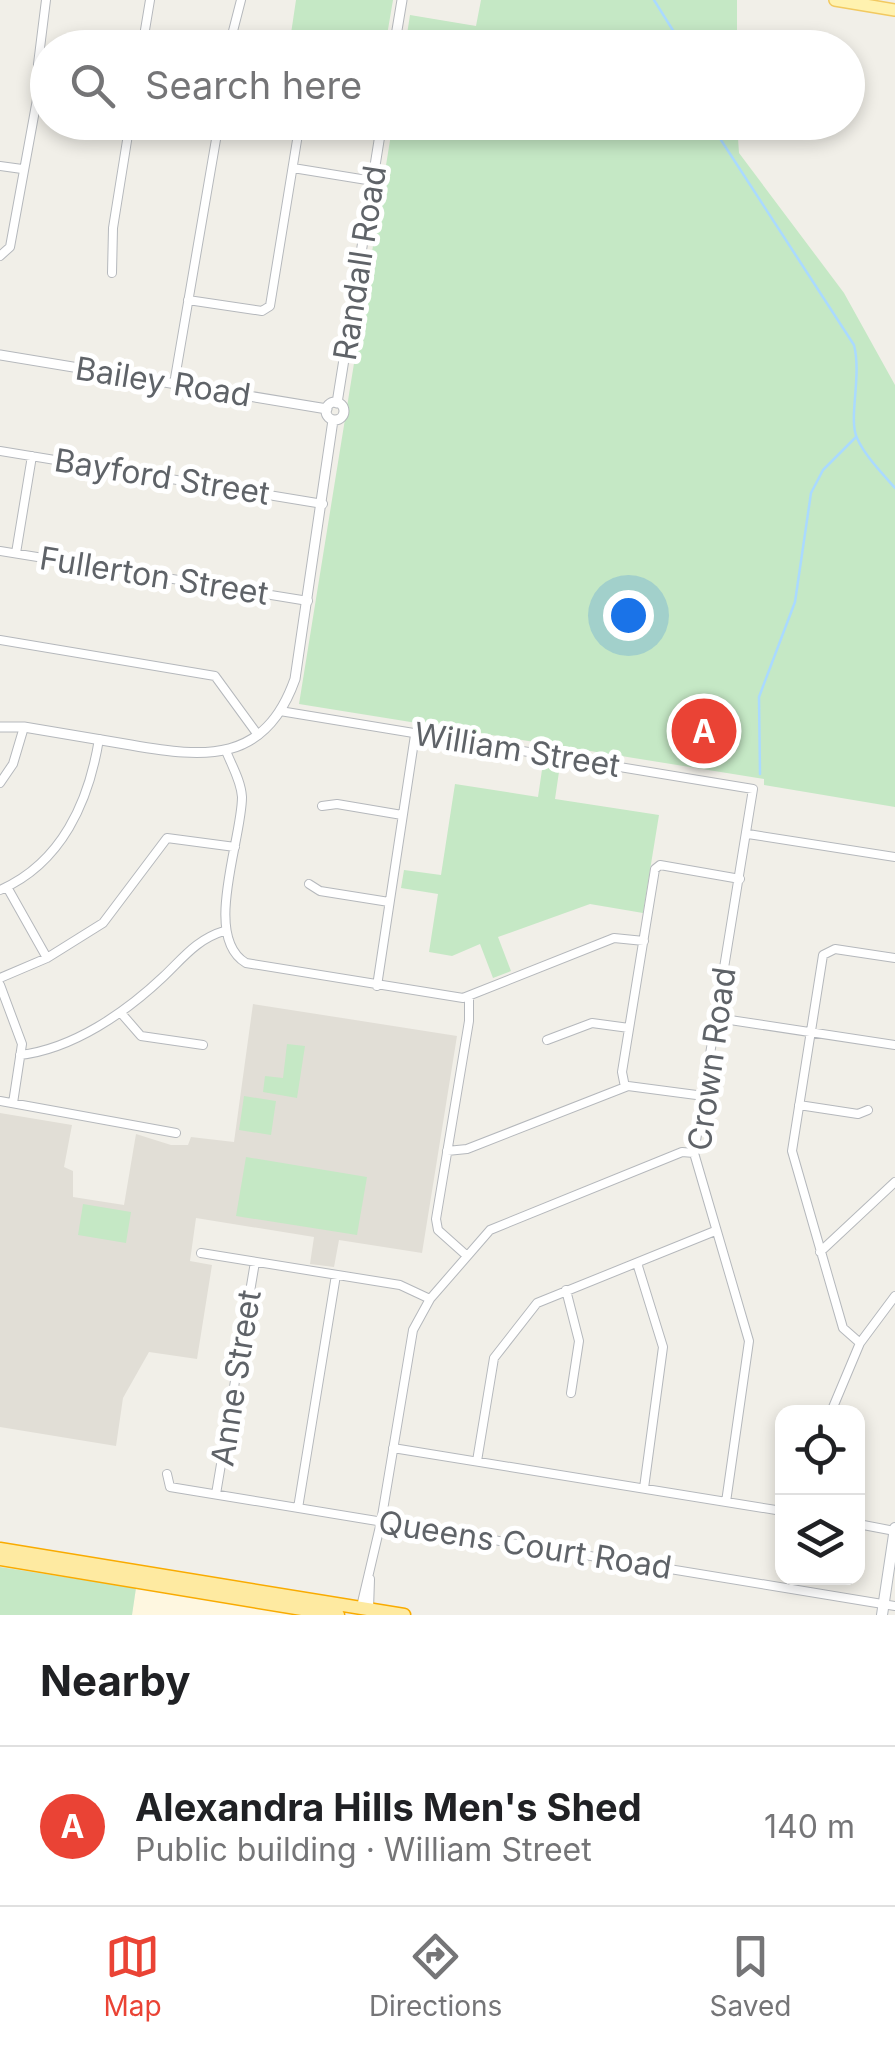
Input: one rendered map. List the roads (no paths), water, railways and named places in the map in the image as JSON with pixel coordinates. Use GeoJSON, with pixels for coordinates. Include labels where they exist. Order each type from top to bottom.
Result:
{"type":"FeatureCollection","features":[{"type":"Feature","properties":{"kind":"highway"},"geometry":{"type":"LineString","coordinates":[[0,1548],[364,1612],[404,1615]]}},
{"type":"Feature","properties":{"kind":"highway"},"geometry":{"type":"LineString","coordinates":[[0,1560],[334,1615]]}},
{"type":"Feature","properties":{"kind":"main road"},"geometry":{"type":"LineString","coordinates":[[835,0],[895,10]]}},
{"type":"Feature","properties":{"kind":"main road"},"geometry":{"type":"LineString","coordinates":[[887,1608],[895,1530]]}},
{"type":"Feature","properties":{"kind":"street"},"geometry":{"type":"LineString","coordinates":[[42,30],[46,0]]}},
{"type":"Feature","properties":{"kind":"street"},"geometry":{"type":"LineString","coordinates":[[145,30],[150,0]]}},
{"type":"Feature","properties":{"kind":"street"},"geometry":{"type":"LineString","coordinates":[[233,30],[241,0]]}},
{"type":"Feature","properties":{"kind":"street"},"geometry":{"type":"LineString","coordinates":[[397,30],[402,0]]}},
{"type":"Feature","properties":{"kind":"street"},"geometry":{"type":"LineString","coordinates":[[0,256],[10,247],[30,137]]}},
{"type":"Feature","properties":{"kind":"street"},"geometry":{"type":"LineString","coordinates":[[112,273],[113,228],[127,140]]}},
{"type":"Feature","properties":{"kind":"street"},"geometry":{"type":"LineString","coordinates":[[174,384],[216,140]]}},
{"type":"Feature","properties":{"kind":"street"},"geometry":{"type":"LineString","coordinates":[[188,300],[262,312],[270,306],[295,140]]}},
{"type":"Feature","properties":{"kind":"street","name":"Randall Road"},"geometry":{"type":"LineString","coordinates":[[327,410],[336,402],[379,140]]}},
{"type":"Feature","properties":{"kind":"street"},"geometry":{"type":"LineString","coordinates":[[0,166],[22,169]]}},
{"type":"Feature","properties":{"kind":"street"},"geometry":{"type":"LineString","coordinates":[[293,168],[373,181]]}},
{"type":"Feature","properties":{"kind":"street","name":"Bailey Road"},"geometry":{"type":"LineString","coordinates":[[0,356],[327,410]]}},
{"type":"Feature","properties":{"kind":"street","name":"Randall Road"},"geometry":{"type":"LineString","coordinates":[[280,711],[294,679],[300,649],[334,420],[344,412],[336,402]]}},
{"type":"Feature","properties":{"kind":"street"},"geometry":{"type":"LineString","coordinates":[[327,410],[334,420]]}},
{"type":"Feature","properties":{"kind":"street","name":"Bayford Street"},"geometry":{"type":"LineString","coordinates":[[0,451],[323,504]]}},
{"type":"Feature","properties":{"kind":"street"},"geometry":{"type":"LineString","coordinates":[[16,553],[32,456]]}},
{"type":"Feature","properties":{"kind":"street","name":"Fullerton Street"},"geometry":{"type":"LineString","coordinates":[[0,550],[308,601]]}},
{"type":"Feature","properties":{"kind":"street"},"geometry":{"type":"LineString","coordinates":[[0,640],[215,676],[258,735]]}},
{"type":"Feature","properties":{"kind":"street"},"geometry":{"type":"LineString","coordinates":[[0,727],[24,727],[187,755],[226,752],[258,735],[280,711]]}},
{"type":"Feature","properties":{"kind":"street","name":"William Street"},"geometry":{"type":"LineString","coordinates":[[280,711],[753,789]]}},
{"type":"Feature","properties":{"kind":"street"},"geometry":{"type":"LineString","coordinates":[[0,784],[13,764],[24,727]]}},
{"type":"Feature","properties":{"kind":"street"},"geometry":{"type":"LineString","coordinates":[[377,986],[415,735]]}},
{"type":"Feature","properties":{"kind":"street"},"geometry":{"type":"LineString","coordinates":[[47,958],[4,888],[52,850],[79,814],[88,796],[100,739]]}},
{"type":"Feature","properties":{"kind":"street"},"geometry":{"type":"LineString","coordinates":[[226,752],[241,791],[224,931],[234,954],[253,966],[468,997],[614,938],[644,941]]}},
{"type":"Feature","properties":{"kind":"street","name":"Crown Road"},"geometry":{"type":"LineString","coordinates":[[726,1502],[749,1341],[694,1152],[753,789]]}},
{"type":"Feature","properties":{"kind":"street"},"geometry":{"type":"LineString","coordinates":[[322,806],[337,804],[402,815]]}},
{"type":"Feature","properties":{"kind":"street"},"geometry":{"type":"LineString","coordinates":[[748,834],[895,857]]}},
{"type":"Feature","properties":{"kind":"street"},"geometry":{"type":"LineString","coordinates":[[0,978],[47,958],[103,922],[166,838],[235,847]]}},
{"type":"Feature","properties":{"kind":"street"},"geometry":{"type":"LineString","coordinates":[[625,1087],[622,1075],[655,869],[660,866],[740,879]]}},
{"type":"Feature","properties":{"kind":"street"},"geometry":{"type":"LineString","coordinates":[[309,884],[320,891],[389,902]]}},
{"type":"Feature","properties":{"kind":"street"},"geometry":{"type":"LineString","coordinates":[[20,1055],[63,1043],[121,1013],[197,942],[224,931]]}},
{"type":"Feature","properties":{"kind":"street"},"geometry":{"type":"LineString","coordinates":[[860,1343],[843,1328],[792,1151],[824,952],[895,958]]}},
{"type":"Feature","properties":{"kind":"street"},"geometry":{"type":"LineString","coordinates":[[0,985],[21,1038],[13,1103]]}},
{"type":"Feature","properties":{"kind":"street"},"geometry":{"type":"LineString","coordinates":[[466,1254],[436,1225],[470,1014],[468,997]]}},
{"type":"Feature","properties":{"kind":"street"},"geometry":{"type":"LineString","coordinates":[[121,1013],[141,1036],[203,1046]]}},
{"type":"Feature","properties":{"kind":"street"},"geometry":{"type":"LineString","coordinates":[[717,1018],[895,1044]]}},
{"type":"Feature","properties":{"kind":"street"},"geometry":{"type":"LineString","coordinates":[[547,1040],[592,1024],[629,1028]]}},
{"type":"Feature","properties":{"kind":"street"},"geometry":{"type":"LineString","coordinates":[[448,1151],[467,1149],[625,1087],[704,1096]]}},
{"type":"Feature","properties":{"kind":"street"},"geometry":{"type":"LineString","coordinates":[[0,1100],[176,1133]]}},
{"type":"Feature","properties":{"kind":"street"},"geometry":{"type":"LineString","coordinates":[[799,1105],[858,1114],[868,1110]]}},
{"type":"Feature","properties":{"kind":"street"},"geometry":{"type":"LineString","coordinates":[[364,1612],[413,1330],[430,1299],[490,1230],[682,1152],[694,1152]]}},
{"type":"Feature","properties":{"kind":"street"},"geometry":{"type":"LineString","coordinates":[[820,1252],[895,1182]]}},
{"type":"Feature","properties":{"kind":"street"},"geometry":{"type":"LineString","coordinates":[[476,1461],[494,1358],[537,1303],[715,1230]]}},
{"type":"Feature","properties":{"kind":"street"},"geometry":{"type":"LineString","coordinates":[[201,1253],[410,1287],[430,1299]]}},
{"type":"Feature","properties":{"kind":"street","name":"Anne Street"},"geometry":{"type":"LineString","coordinates":[[216,1494],[255,1262]]}},
{"type":"Feature","properties":{"kind":"street"},"geometry":{"type":"LineString","coordinates":[[637,1263],[663,1346],[644,1488]]}},
{"type":"Feature","properties":{"kind":"street"},"geometry":{"type":"LineString","coordinates":[[298,1508],[336,1275]]}},
{"type":"Feature","properties":{"kind":"street"},"geometry":{"type":"LineString","coordinates":[[566,1290],[579,1340],[571,1393]]}},
{"type":"Feature","properties":{"kind":"street"},"geometry":{"type":"LineString","coordinates":[[834,1405],[860,1343],[895,1296]]}},
{"type":"Feature","properties":{"kind":"street"},"geometry":{"type":"LineString","coordinates":[[393,1448],[775,1510]]}},
{"type":"Feature","properties":{"kind":"street","name":"Queens Court Road"},"geometry":{"type":"LineString","coordinates":[[167,1474],[170,1487],[887,1608]]}},
{"type":"Feature","properties":{"kind":"street"},"geometry":{"type":"LineString","coordinates":[[865,1525],[895,1530]]}},
{"type":"Feature","properties":{"kind":"waterway"},"geometry":{"type":"LineString","coordinates":[[654,0],[673,30]]}},
{"type":"Feature","properties":{"kind":"waterway"},"geometry":{"type":"LineString","coordinates":[[721,140],[854,345],[857,438],[895,488]]}},
{"type":"Feature","properties":{"kind":"waterway"},"geometry":{"type":"LineString","coordinates":[[760,774],[759,697],[795,602],[811,493],[823,470],[856,437]]}},
{"type":"Feature","properties":{"kind":"place","name":"Alexandra Hills Men's Shed"},"geometry":{"type":"Point","coordinates":[704,731]}}]}
